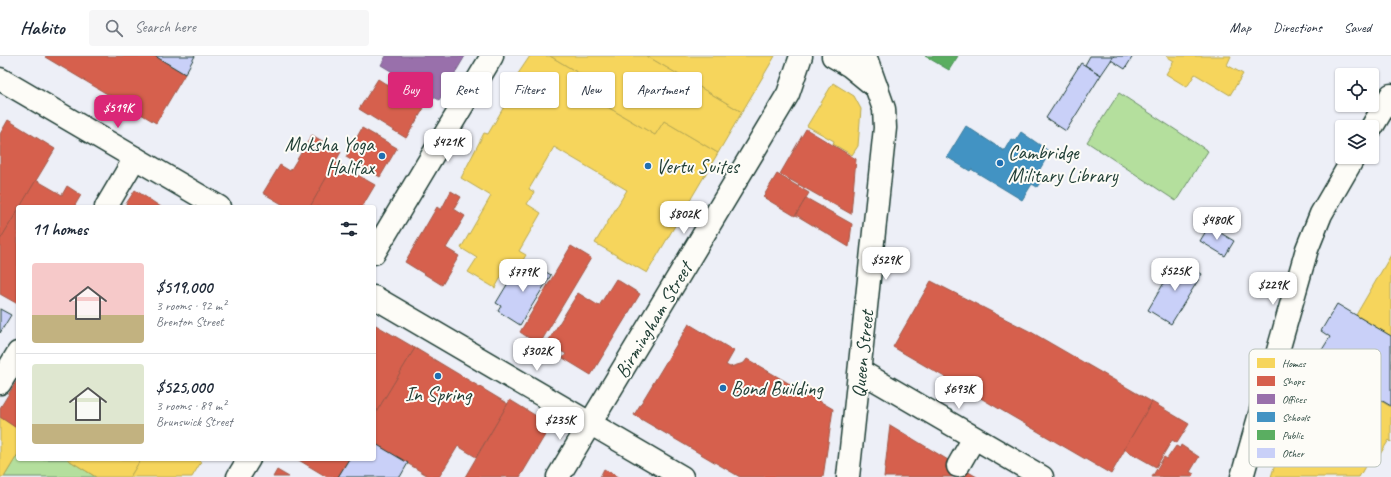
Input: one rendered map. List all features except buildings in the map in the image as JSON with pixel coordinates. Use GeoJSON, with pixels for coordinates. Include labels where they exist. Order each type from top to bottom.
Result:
{"type":"FeatureCollection","features":[{"type":"Feature","properties":{"kind":"street"},"geometry":{"type":"LineString","coordinates":[[376,251],[492,56]]}},
{"type":"Feature","properties":{"kind":"street","name":"Birmingham Street"},"geometry":{"type":"LineString","coordinates":[[558,477],[788,94],[801,56]]}},
{"type":"Feature","properties":{"kind":"street"},"geometry":{"type":"LineString","coordinates":[[833,56],[850,66],[878,89]]}},
{"type":"Feature","properties":{"kind":"street","name":"Queen Street"},"geometry":{"type":"LineString","coordinates":[[848,477],[885,128],[884,109],[878,89],[864,56]]}},
{"type":"Feature","properties":{"kind":"street"},"geometry":{"type":"LineString","coordinates":[[0,80],[216,205]]}},
{"type":"Feature","properties":{"kind":"street"},"geometry":{"type":"LineString","coordinates":[[1376,120],[1391,95]]}},
{"type":"Feature","properties":{"kind":"street"},"geometry":{"type":"LineString","coordinates":[[107,205],[135,158]]}},
{"type":"Feature","properties":{"kind":"street"},"geometry":{"type":"LineString","coordinates":[[1278,349],[1307,249],[1321,214],[1350,164]]}},
{"type":"Feature","properties":{"kind":"street"},"geometry":{"type":"LineString","coordinates":[[376,298],[682,477]]}},
{"type":"Feature","properties":{"kind":"street"},"geometry":{"type":"LineString","coordinates":[[0,383],[16,356]]}},
{"type":"Feature","properties":{"kind":"street"},"geometry":{"type":"LineString","coordinates":[[860,371],[1042,477]]}},
{"type":"Feature","properties":{"kind":"street"},"geometry":{"type":"LineString","coordinates":[[958,466],[974,438]]}},
{"type":"Feature","properties":{"kind":"street"},"geometry":{"type":"LineString","coordinates":[[1242,477],[1249,452]]}},
{"type":"Feature","properties":{"kind":"street"},"geometry":{"type":"LineString","coordinates":[[238,477],[248,461]]}},
{"type":"Feature","properties":{"kind":"green space"},"geometry":{"type":"Polygon","coordinates":[[[1119,93],[1208,151],[1176,201],[1087,142],[1119,93]]]}},
{"type":"Feature","properties":{"kind":"green space"},"geometry":{"type":"Polygon","coordinates":[[[16,457],[16,461],[70,461],[96,477],[4,477],[16,457]]]}},
{"type":"Feature","properties":{"kind":"place","name":"Moksha Yoga Halifax"},"geometry":{"type":"Point","coordinates":[382,156]}},
{"type":"Feature","properties":{"kind":"place","name":"Cambridge Military Library"},"geometry":{"type":"Point","coordinates":[1000,163]}},
{"type":"Feature","properties":{"kind":"place","name":"Vertu Suites"},"geometry":{"type":"Point","coordinates":[648,166]}},
{"type":"Feature","properties":{"kind":"place","name":"In Spring"},"geometry":{"type":"Point","coordinates":[438,376]}},
{"type":"Feature","properties":{"kind":"place","name":"Bond Building"},"geometry":{"type":"Point","coordinates":[723,388]}}]}
